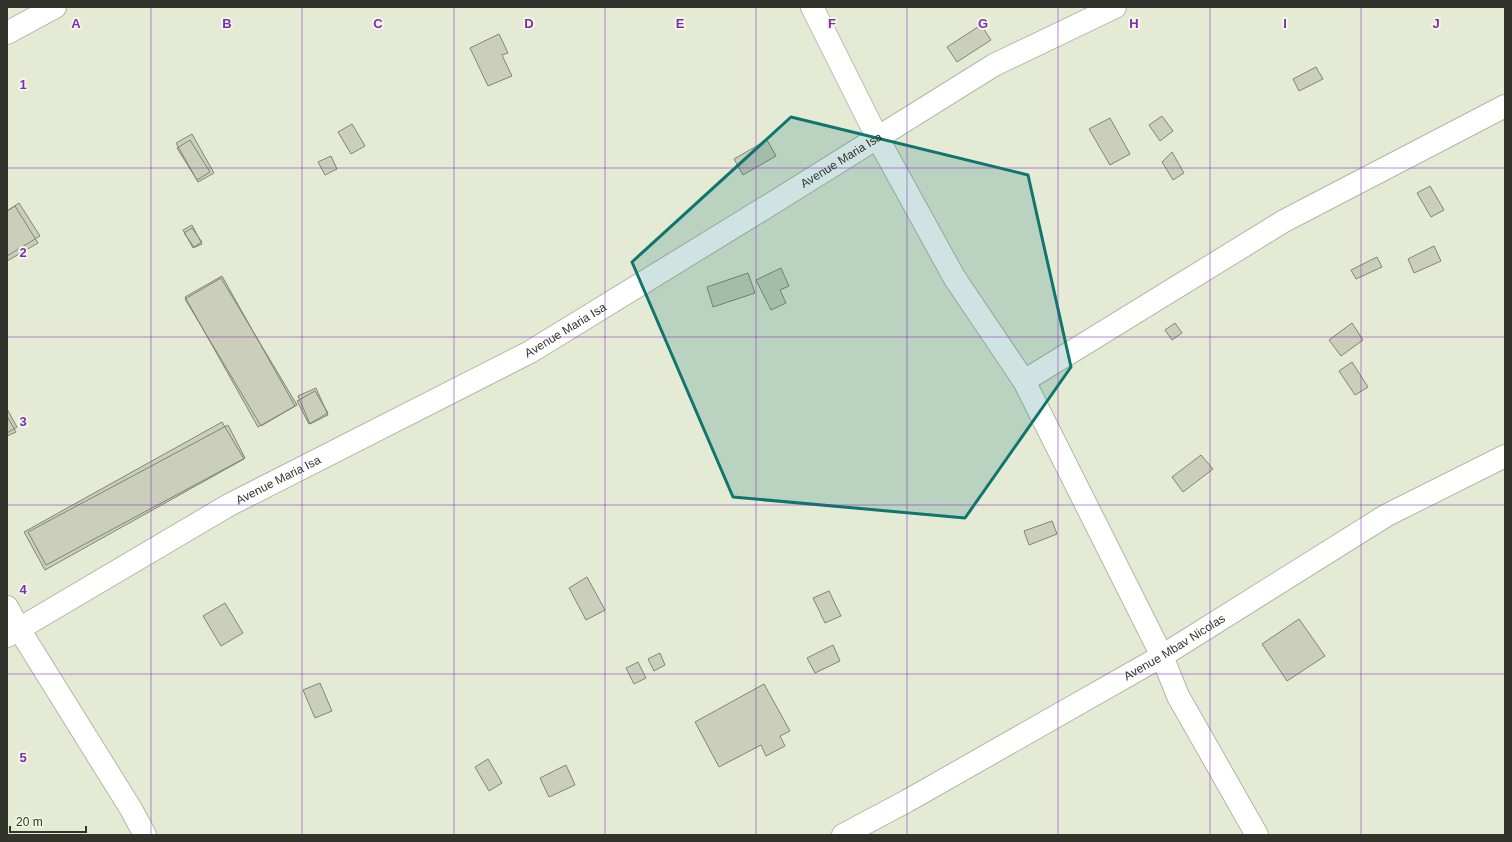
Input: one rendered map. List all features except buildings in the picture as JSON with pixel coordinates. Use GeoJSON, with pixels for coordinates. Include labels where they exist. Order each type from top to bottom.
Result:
{"type":"FeatureCollection","features":[{"type":"Feature","properties":{"kind":"street"},"geometry":{"type":"LineString","coordinates":[[7,33],[55,7]]}},
{"type":"Feature","properties":{"kind":"street"},"geometry":{"type":"LineString","coordinates":[[812,7],[877,137],[954,277],[1024,381],[1162,656],[1178,696],[1257,835]]}},
{"type":"Feature","properties":{"kind":"street","name":"Avenue Maria Isa"},"geometry":{"type":"LineString","coordinates":[[13,633],[229,505],[530,352],[763,209],[994,64],[1115,7]]}},
{"type":"Feature","properties":{"kind":"street"},"geometry":{"type":"LineString","coordinates":[[1024,381],[1284,221],[1505,106]]}},
{"type":"Feature","properties":{"kind":"street","name":"Avenue Mbav Nicolas"},"geometry":{"type":"LineString","coordinates":[[843,835],[1162,656],[1387,515],[1505,456]]}},
{"type":"Feature","properties":{"kind":"street"},"geometry":{"type":"LineString","coordinates":[[7,607],[13,633],[130,809],[144,835]]}},
{"type":"Feature","properties":{"kind":"highlighted area"},"geometry":{"type":"Polygon","coordinates":[[[791,117],[1028,175],[1071,367],[965,518],[733,497],[632,262],[791,117]]]}}]}
